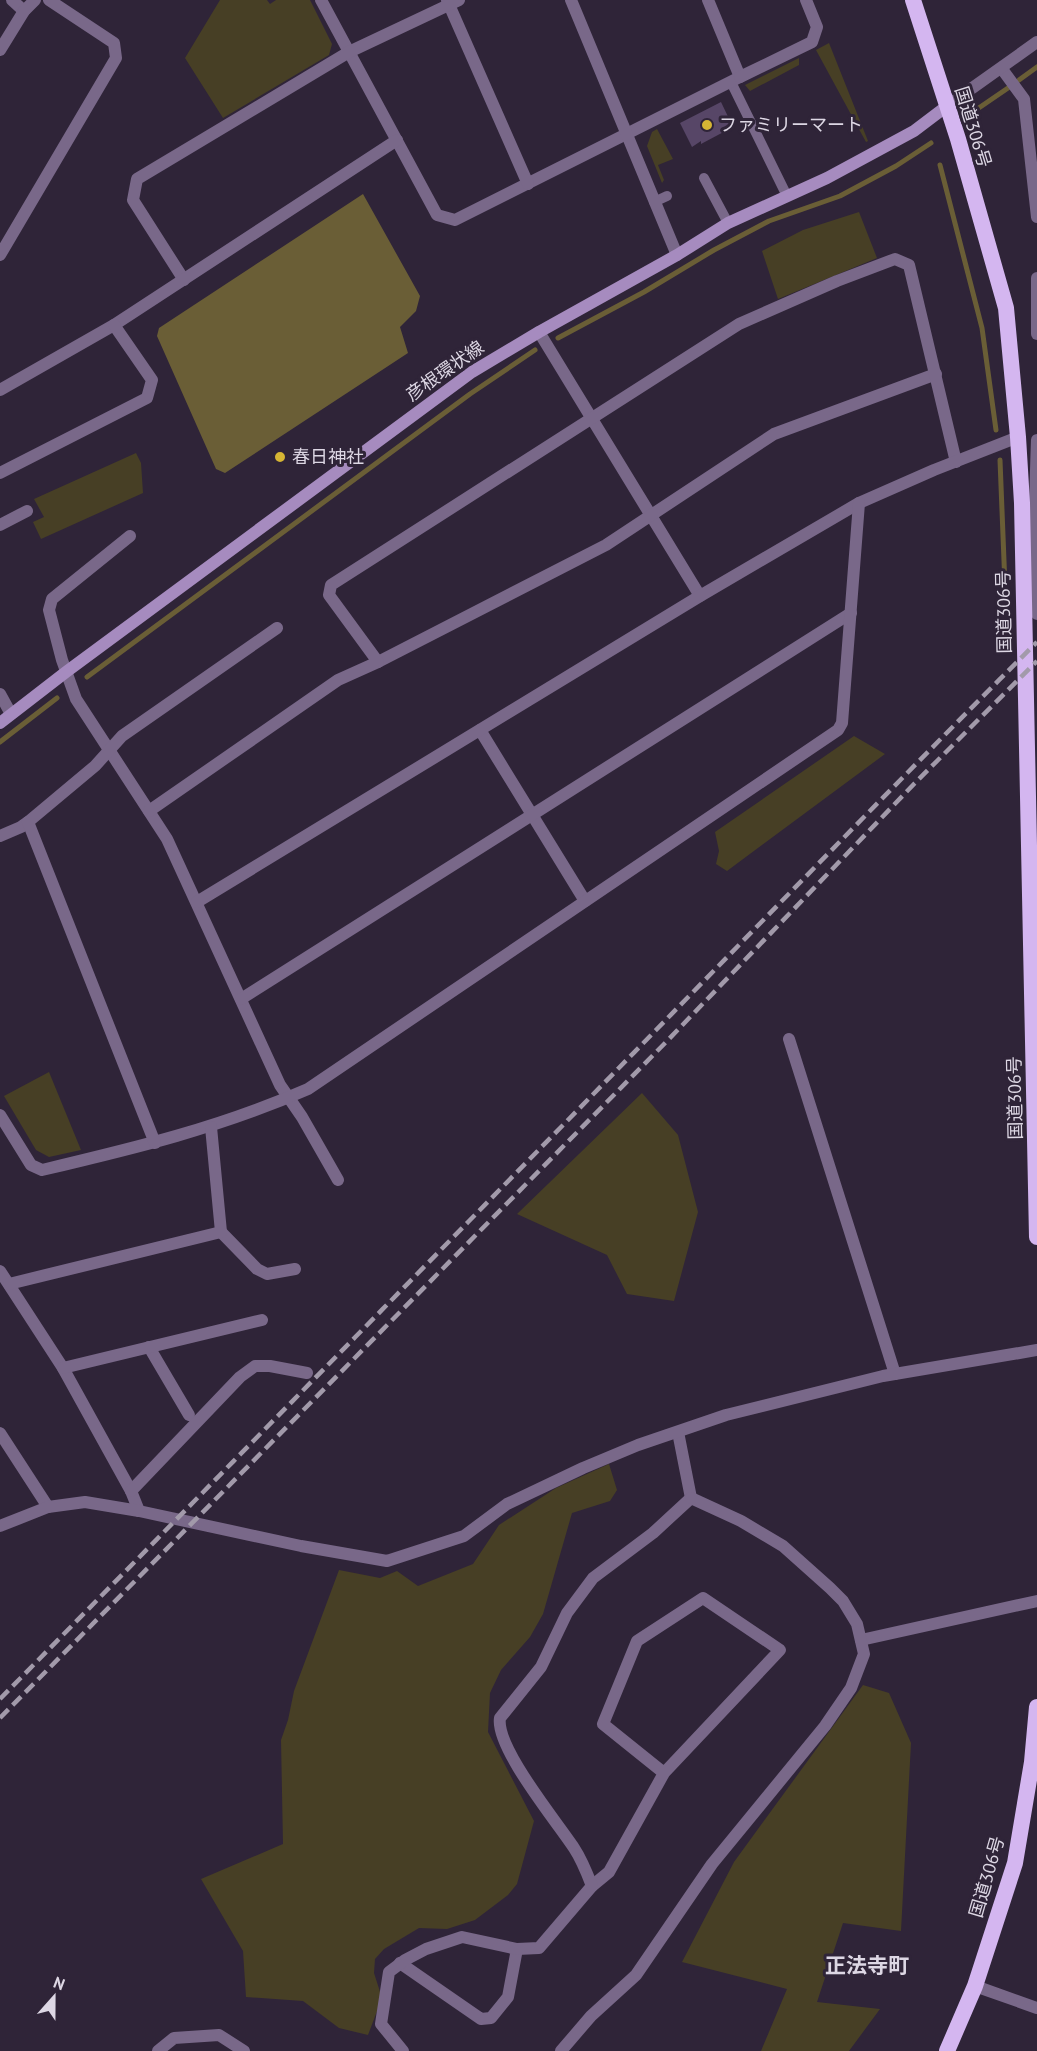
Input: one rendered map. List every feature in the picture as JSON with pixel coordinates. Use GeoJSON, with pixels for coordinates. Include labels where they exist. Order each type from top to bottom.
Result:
{"type":"FeatureCollection","features":[{"type":"Feature","properties":{"kind":"highway","name":"国道306号"},"geometry":{"type":"LineString","coordinates":[[913,0],[947,106],[1006,308],[1022,503],[1037,1237]]}},
{"type":"Feature","properties":{"kind":"highway","name":"国道306号"},"geometry":{"type":"LineString","coordinates":[[947,2051],[975,1986],[1015,1863],[1032,1762],[1037,1707]]}},
{"type":"Feature","properties":{"kind":"main road","name":"彦根環状線"},"geometry":{"type":"LineString","coordinates":[[0,723],[472,372],[728,223],[827,178],[914,130],[947,106]]}},
{"type":"Feature","properties":{"kind":"street"},"geometry":{"type":"LineString","coordinates":[[12,0],[24,11]]}},
{"type":"Feature","properties":{"kind":"street"},"geometry":{"type":"LineString","coordinates":[[0,50],[24,11],[34,0]]}},
{"type":"Feature","properties":{"kind":"street"},"geometry":{"type":"LineString","coordinates":[[0,255],[116,58],[114,43],[49,0]]}},
{"type":"Feature","properties":{"kind":"street"},"geometry":{"type":"LineString","coordinates":[[321,0],[437,215],[455,220],[812,42],[817,27],[806,0]]}},
{"type":"Feature","properties":{"kind":"street"},"geometry":{"type":"LineString","coordinates":[[571,0],[676,255]]}},
{"type":"Feature","properties":{"kind":"street"},"geometry":{"type":"LineString","coordinates":[[708,0],[735,80]]}},
{"type":"Feature","properties":{"kind":"street"},"geometry":{"type":"LineString","coordinates":[[184,280],[133,200],[137,179],[349,52],[452,2],[528,184]]}},
{"type":"Feature","properties":{"kind":"street"},"geometry":{"type":"LineString","coordinates":[[947,106],[1037,42]]}},
{"type":"Feature","properties":{"kind":"street"},"geometry":{"type":"LineString","coordinates":[[1002,69],[1024,99],[1037,217]]}},
{"type":"Feature","properties":{"kind":"street"},"geometry":{"type":"LineString","coordinates":[[0,390],[114,325],[397,140]]}},
{"type":"Feature","properties":{"kind":"street"},"geometry":{"type":"LineString","coordinates":[[378,662],[329,595],[331,585],[739,324],[837,281],[895,259],[909,265],[956,462]]}},
{"type":"Feature","properties":{"kind":"street"},"geometry":{"type":"LineString","coordinates":[[1037,278],[1037,334]]}},
{"type":"Feature","properties":{"kind":"street"},"geometry":{"type":"LineString","coordinates":[[0,472],[147,398],[152,380],[114,325]]}},
{"type":"Feature","properties":{"kind":"street"},"geometry":{"type":"LineString","coordinates":[[539,332],[700,596]]}},
{"type":"Feature","properties":{"kind":"street"},"geometry":{"type":"LineString","coordinates":[[149,811],[339,680],[596,551],[774,435],[936,374]]}},
{"type":"Feature","properties":{"kind":"street"},"geometry":{"type":"LineString","coordinates":[[197,902],[700,596],[859,503],[1018,437]]}},
{"type":"Feature","properties":{"kind":"street"},"geometry":{"type":"LineString","coordinates":[[1037,440],[1035,520],[1037,614]]}},
{"type":"Feature","properties":{"kind":"street"},"geometry":{"type":"LineString","coordinates":[[0,1115],[31,1165],[42,1170],[211,1127],[289,1098],[308,1089],[838,730],[842,723],[859,503]]}},
{"type":"Feature","properties":{"kind":"street"},"geometry":{"type":"LineString","coordinates":[[0,525],[27,511]]}},
{"type":"Feature","properties":{"kind":"street"},"geometry":{"type":"LineString","coordinates":[[130,536],[52,600],[49,610],[66,672],[76,699],[167,839],[280,1085],[338,1180]]}},
{"type":"Feature","properties":{"kind":"street"},"geometry":{"type":"LineString","coordinates":[[240,999],[851,613]]}},
{"type":"Feature","properties":{"kind":"street"},"geometry":{"type":"LineString","coordinates":[[0,836],[28,822],[96,766],[122,736],[277,628]]}},
{"type":"Feature","properties":{"kind":"street"},"geometry":{"type":"LineString","coordinates":[[0,694],[11,714]]}},
{"type":"Feature","properties":{"kind":"street"},"geometry":{"type":"LineString","coordinates":[[480,730],[585,901]]}},
{"type":"Feature","properties":{"kind":"street"},"geometry":{"type":"LineString","coordinates":[[28,822],[155,1143]]}},
{"type":"Feature","properties":{"kind":"street"},"geometry":{"type":"LineString","coordinates":[[789,1039],[895,1374]]}},
{"type":"Feature","properties":{"kind":"street"},"geometry":{"type":"LineString","coordinates":[[211,1127],[221,1232],[257,1269],[267,1274],[295,1269]]}},
{"type":"Feature","properties":{"kind":"street"},"geometry":{"type":"LineString","coordinates":[[9,1284],[221,1232]]}},
{"type":"Feature","properties":{"kind":"street"},"geometry":{"type":"LineString","coordinates":[[0,1271],[63,1368],[131,1491],[139,1511]]}},
{"type":"Feature","properties":{"kind":"street"},"geometry":{"type":"LineString","coordinates":[[63,1368],[262,1320]]}},
{"type":"Feature","properties":{"kind":"street"},"geometry":{"type":"LineString","coordinates":[[149,1347],[189,1415]]}},
{"type":"Feature","properties":{"kind":"street"},"geometry":{"type":"LineString","coordinates":[[0,1526],[48,1508],[85,1502],[387,1561],[464,1536],[507,1504],[638,1445],[726,1415],[895,1374],[1037,1350]]}},
{"type":"Feature","properties":{"kind":"street"},"geometry":{"type":"LineString","coordinates":[[131,1491],[240,1377],[255,1366],[270,1366],[307,1373]]}},
{"type":"Feature","properties":{"kind":"street"},"geometry":{"type":"LineString","coordinates":[[678,1432],[691,1498]]}},
{"type":"Feature","properties":{"kind":"street"},"geometry":{"type":"LineString","coordinates":[[0,1433],[48,1508]]}},
{"type":"Feature","properties":{"kind":"street"},"geometry":{"type":"LineString","coordinates":[[561,2051],[591,2016],[636,1975],[712,1864],[825,1726],[851,1688],[864,1654],[857,1624],[843,1601],[783,1546],[741,1521],[691,1498]]}},
{"type":"Feature","properties":{"kind":"street"},"geometry":{"type":"LineString","coordinates":[[592,1886],[574,1848],[546,1811],[520,1770],[498,1726],[500,1718],[541,1666],[567,1613],[593,1578],[653,1533],[691,1498]]}},
{"type":"Feature","properties":{"kind":"street"},"geometry":{"type":"LineString","coordinates":[[403,2051],[381,2024],[389,1972],[400,1963],[426,1949],[462,1937],[517,1949],[539,1948],[592,1886],[609,1872],[664,1773],[780,1650],[703,1598],[637,1641],[603,1724],[664,1773]]}},
{"type":"Feature","properties":{"kind":"street"},"geometry":{"type":"LineString","coordinates":[[861,1640],[1037,1601]]}},
{"type":"Feature","properties":{"kind":"street"},"geometry":{"type":"LineString","coordinates":[[400,1963],[481,2019],[491,2018],[508,1997],[517,1949]]}},
{"type":"Feature","properties":{"kind":"street"},"geometry":{"type":"LineString","coordinates":[[975,1986],[1037,2008]]}},
{"type":"Feature","properties":{"kind":"street"},"geometry":{"type":"LineString","coordinates":[[158,2051],[174,2038],[219,2035],[244,2051]]}},
{"type":"Feature","properties":{"kind":"lane"},"geometry":{"type":"LineString","coordinates":[[735,80],[787,195]]}},
{"type":"Feature","properties":{"kind":"lane"},"geometry":{"type":"LineString","coordinates":[[704,178],[728,223]]}},
{"type":"Feature","properties":{"kind":"lane"},"geometry":{"type":"LineString","coordinates":[[654,202],[667,196]]}},
{"type":"Feature","properties":{"kind":"shaded area"},"geometry":{"type":"Polygon","coordinates":[[[220,0],[267,0],[270,4],[276,0],[310,0],[332,44],[329,55],[223,118],[185,58],[220,0]]]}},
{"type":"Feature","properties":{"kind":"shaded area"},"geometry":{"type":"Polygon","coordinates":[[[829,43],[868,141],[866,142],[816,50],[829,43]]]}},
{"type":"Feature","properties":{"kind":"shaded area"},"geometry":{"type":"Polygon","coordinates":[[[799,58],[799,65],[750,91],[745,85],[799,58]]]}},
{"type":"Feature","properties":{"kind":"shaded area"},"geometry":{"type":"Polygon","coordinates":[[[657,129],[673,159],[658,165],[664,180],[662,183],[647,146],[652,132],[657,129]]]}},
{"type":"Feature","properties":{"kind":"shaded area"},"geometry":{"type":"Polygon","coordinates":[[[363,194],[420,296],[416,311],[400,327],[408,353],[225,473],[216,469],[157,336],[159,328],[363,194]]]}},
{"type":"Feature","properties":{"kind":"shaded area"},"geometry":{"type":"Polygon","coordinates":[[[859,212],[877,258],[778,299],[762,251],[803,230],[859,212]]]}},
{"type":"Feature","properties":{"kind":"shaded area"},"geometry":{"type":"Polygon","coordinates":[[[136,453],[141,463],[143,493],[41,539],[33,522],[44,517],[34,499],[136,453]]]}},
{"type":"Feature","properties":{"kind":"shaded area"},"geometry":{"type":"Polygon","coordinates":[[[854,736],[885,754],[727,871],[716,864],[719,851],[715,832],[854,736]]]}},
{"type":"Feature","properties":{"kind":"shaded area"},"geometry":{"type":"Polygon","coordinates":[[[49,1072],[81,1150],[49,1157],[36,1150],[4,1096],[49,1072]]]}},
{"type":"Feature","properties":{"kind":"shaded area"},"geometry":{"type":"Polygon","coordinates":[[[642,1093],[678,1135],[698,1212],[674,1301],[627,1294],[607,1255],[517,1214],[642,1093]]]}},
{"type":"Feature","properties":{"kind":"shaded area"},"geometry":{"type":"Polygon","coordinates":[[[609,1464],[617,1490],[610,1501],[572,1513],[543,1614],[530,1637],[501,1670],[490,1693],[488,1732],[534,1821],[517,1884],[508,1895],[475,1920],[447,1929],[419,1928],[384,1949],[375,1959],[374,1973],[382,1998],[368,2035],[339,2028],[303,2001],[246,1997],[243,1951],[201,1879],[283,1844],[281,1740],[294,1691],[339,1570],[380,1578],[397,1571],[418,1586],[473,1564],[499,1525],[556,1488],[609,1464]]]}},
{"type":"Feature","properties":{"kind":"shaded area"},"geometry":{"type":"Polygon","coordinates":[[[863,1685],[889,1693],[911,1743],[901,1931],[843,1923],[817,2002],[880,2009],[849,2051],[761,2051],[787,1989],[682,1962],[734,1862],[863,1685]]]}},
{"type":"Feature","properties":{"kind":"building","name":"ファミリーマート"},"geometry":{"type":"Polygon","coordinates":[[[721,102],[733,127],[692,147],[680,123],[721,102]]]}},
{"type":"Feature","properties":{"kind":"waterway"},"geometry":{"type":"LineString","coordinates":[[1019,80],[1037,67]]}},
{"type":"Feature","properties":{"kind":"waterway"},"geometry":{"type":"LineString","coordinates":[[970,114],[1008,88]]}},
{"type":"Feature","properties":{"kind":"waterway"},"geometry":{"type":"LineString","coordinates":[[558,338],[769,221],[840,196],[896,166],[931,143]]}},
{"type":"Feature","properties":{"kind":"waterway"},"geometry":{"type":"LineString","coordinates":[[940,165],[982,328],[996,430]]}},
{"type":"Feature","properties":{"kind":"waterway"},"geometry":{"type":"LineString","coordinates":[[87,677],[470,394],[535,350]]}},
{"type":"Feature","properties":{"kind":"waterway"},"geometry":{"type":"LineString","coordinates":[[1000,460],[1005,586]]}},
{"type":"Feature","properties":{"kind":"waterway"},"geometry":{"type":"LineString","coordinates":[[0,742],[57,698]]}},
{"type":"Feature","properties":{"kind":"railway"},"geometry":{"type":"LineString","coordinates":[[0,1699],[1037,642]]}},
{"type":"Feature","properties":{"kind":"railway"},"geometry":{"type":"LineString","coordinates":[[0,1718],[669,1039],[914,784],[1037,661]]}},
{"type":"Feature","properties":{"kind":"place","name":"ファミリーマート"},"geometry":{"type":"Point","coordinates":[707,125]}},
{"type":"Feature","properties":{"kind":"place","name":"春日神社"},"geometry":{"type":"Point","coordinates":[280,457]}},
{"type":"Feature","properties":{"kind":"district","name":"正法寺町"},"geometry":{"type":"Point","coordinates":[867,1966]}}]}
